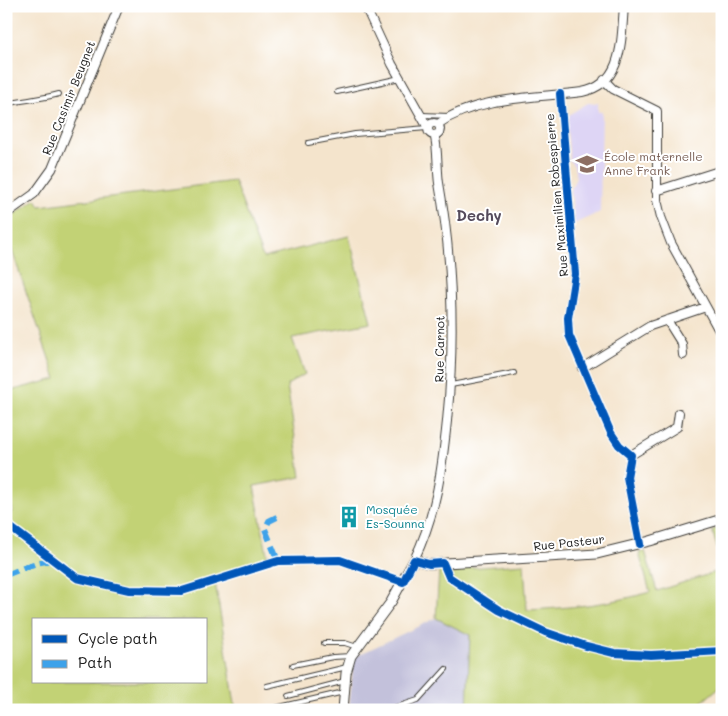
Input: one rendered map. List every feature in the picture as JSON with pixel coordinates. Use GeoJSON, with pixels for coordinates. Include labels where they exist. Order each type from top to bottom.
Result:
{"type":"FeatureCollection","features":[{"type":"Feature","properties":{"kind":"street","name":"Rue Casimir Beugnet"},"geometry":{"type":"LineString","coordinates":[[6,214],[34,194],[52,169],[119,6]]}},
{"type":"Feature","properties":{"kind":"street"},"geometry":{"type":"LineString","coordinates":[[365,6],[400,78],[431,131],[440,131],[438,124],[451,116],[489,104],[587,91],[604,80],[618,63],[624,6]]}},
{"type":"Feature","properties":{"kind":"street"},"geometry":{"type":"LineString","coordinates":[[604,80],[613,88],[657,111],[656,191],[658,207],[665,229],[722,336]]}},
{"type":"Feature","properties":{"kind":"street","name":"Rue Maximilien Robespierre"},"geometry":{"type":"LineString","coordinates":[[560,94],[575,274],[568,323],[572,343],[612,436],[631,455]]}},
{"type":"Feature","properties":{"kind":"street","name":"Rue Carnot"},"geometry":{"type":"LineString","coordinates":[[414,560],[430,526],[436,502],[444,454],[453,347],[450,251],[431,131]]}},
{"type":"Feature","properties":{"kind":"street"},"geometry":{"type":"LineString","coordinates":[[656,191],[722,170]]}},
{"type":"Feature","properties":{"kind":"street"},"geometry":{"type":"LineString","coordinates":[[582,368],[650,326],[706,307]]}},
{"type":"Feature","properties":{"kind":"street"},"geometry":{"type":"LineString","coordinates":[[667,320],[680,340],[683,355]]}},
{"type":"Feature","properties":{"kind":"street"},"geometry":{"type":"LineString","coordinates":[[640,544],[627,477],[631,455],[676,427],[679,412]]}},
{"type":"Feature","properties":{"kind":"street","name":"Rue Pasteur"},"geometry":{"type":"LineString","coordinates":[[414,560],[429,564],[579,556],[640,544],[722,519]]}},
{"type":"Feature","properties":{"kind":"street"},"geometry":{"type":"LineString","coordinates":[[343,710],[347,667],[351,656],[391,602],[414,560]]}},
{"type":"Feature","properties":{"kind":"lane"},"geometry":{"type":"LineString","coordinates":[[337,92],[400,78]]}},
{"type":"Feature","properties":{"kind":"lane"},"geometry":{"type":"LineString","coordinates":[[77,88],[87,85]]}},
{"type":"Feature","properties":{"kind":"lane"},"geometry":{"type":"LineString","coordinates":[[6,104],[33,98],[39,100],[59,94]]}},
{"type":"Feature","properties":{"kind":"lane"},"geometry":{"type":"LineString","coordinates":[[422,115],[451,116]]}},
{"type":"Feature","properties":{"kind":"lane"},"geometry":{"type":"LineString","coordinates":[[308,143],[355,134],[431,131]]}},
{"type":"Feature","properties":{"kind":"lane"},"geometry":{"type":"LineString","coordinates":[[451,385],[514,373]]}},
{"type":"Feature","properties":{"kind":"lane"},"geometry":{"type":"LineString","coordinates":[[324,643],[345,643],[356,647]]}},
{"type":"Feature","properties":{"kind":"lane"},"geometry":{"type":"LineString","coordinates":[[293,666],[333,657],[351,656]]}},
{"type":"Feature","properties":{"kind":"lane"},"geometry":{"type":"LineString","coordinates":[[267,686],[347,667]]}},
{"type":"Feature","properties":{"kind":"lane"},"geometry":{"type":"LineString","coordinates":[[386,710],[418,700],[446,668]]}},
{"type":"Feature","properties":{"kind":"lane"},"geometry":{"type":"LineString","coordinates":[[288,696],[345,681]]}},
{"type":"Feature","properties":{"kind":"lane"},"geometry":{"type":"LineString","coordinates":[[275,708],[344,692]]}},
{"type":"Feature","properties":{"kind":"shaded area","name":"École maternelle Anne Frank"},"geometry":{"type":"Polygon","coordinates":[[[588,103],[598,103],[598,112],[602,112],[600,212],[574,224],[571,188],[576,178],[574,166],[570,161],[566,120],[570,114],[588,103]]]}},
{"type":"Feature","properties":{"kind":"shaded area"},"geometry":{"type":"Polygon","coordinates":[[[436,618],[470,634],[467,710],[349,710],[354,657],[436,618]]]}},
{"type":"Feature","properties":{"kind":"green space"},"geometry":{"type":"Polygon","coordinates":[[[234,181],[263,258],[349,236],[371,323],[292,338],[305,374],[287,385],[301,477],[254,486],[268,559],[215,582],[236,710],[6,710],[6,521],[13,509],[6,504],[6,392],[56,379],[6,233],[6,220],[36,199],[40,206],[234,181]]]}},
{"type":"Feature","properties":{"kind":"green space"},"geometry":{"type":"Polygon","coordinates":[[[722,527],[722,564],[712,530],[722,527]]]}},
{"type":"Feature","properties":{"kind":"green space"},"geometry":{"type":"Polygon","coordinates":[[[645,551],[657,591],[722,570],[722,685],[692,710],[467,710],[470,635],[436,618],[439,570],[524,564],[527,610],[558,608],[589,605],[650,592],[639,553],[645,551]]]}},
{"type":"Feature","properties":{"kind":"marked path"},"geometry":{"type":"LineString","coordinates":[[277,517],[269,521],[265,529],[278,561]]}},
{"type":"Feature","properties":{"kind":"marked path"},"geometry":{"type":"LineString","coordinates":[[6,575],[36,563],[52,560]]}},
{"type":"Feature","properties":{"kind":"cycle path"},"geometry":{"type":"LineString","coordinates":[[560,94],[575,274],[568,318],[569,335],[611,433],[619,445],[631,455],[627,477],[640,544]]}},
{"type":"Feature","properties":{"kind":"cycle path"},"geometry":{"type":"LineString","coordinates":[[6,524],[77,578],[129,590],[182,591],[278,561],[340,560],[403,582],[414,560],[429,564],[443,563],[449,577],[499,610],[545,632],[586,646],[614,653],[651,655],[722,651]]}},
{"type":"Feature","properties":{"kind":"place","name":"École maternelle Anne Frank"},"geometry":{"type":"Point","coordinates":[587,164]}},
{"type":"Feature","properties":{"kind":"place","name":"Mosquée Es-Sounna"},"geometry":{"type":"Point","coordinates":[349,517]}},
{"type":"Feature","properties":{"kind":"district","name":"Dechy"},"geometry":{"type":"Point","coordinates":[479,216]}}]}
